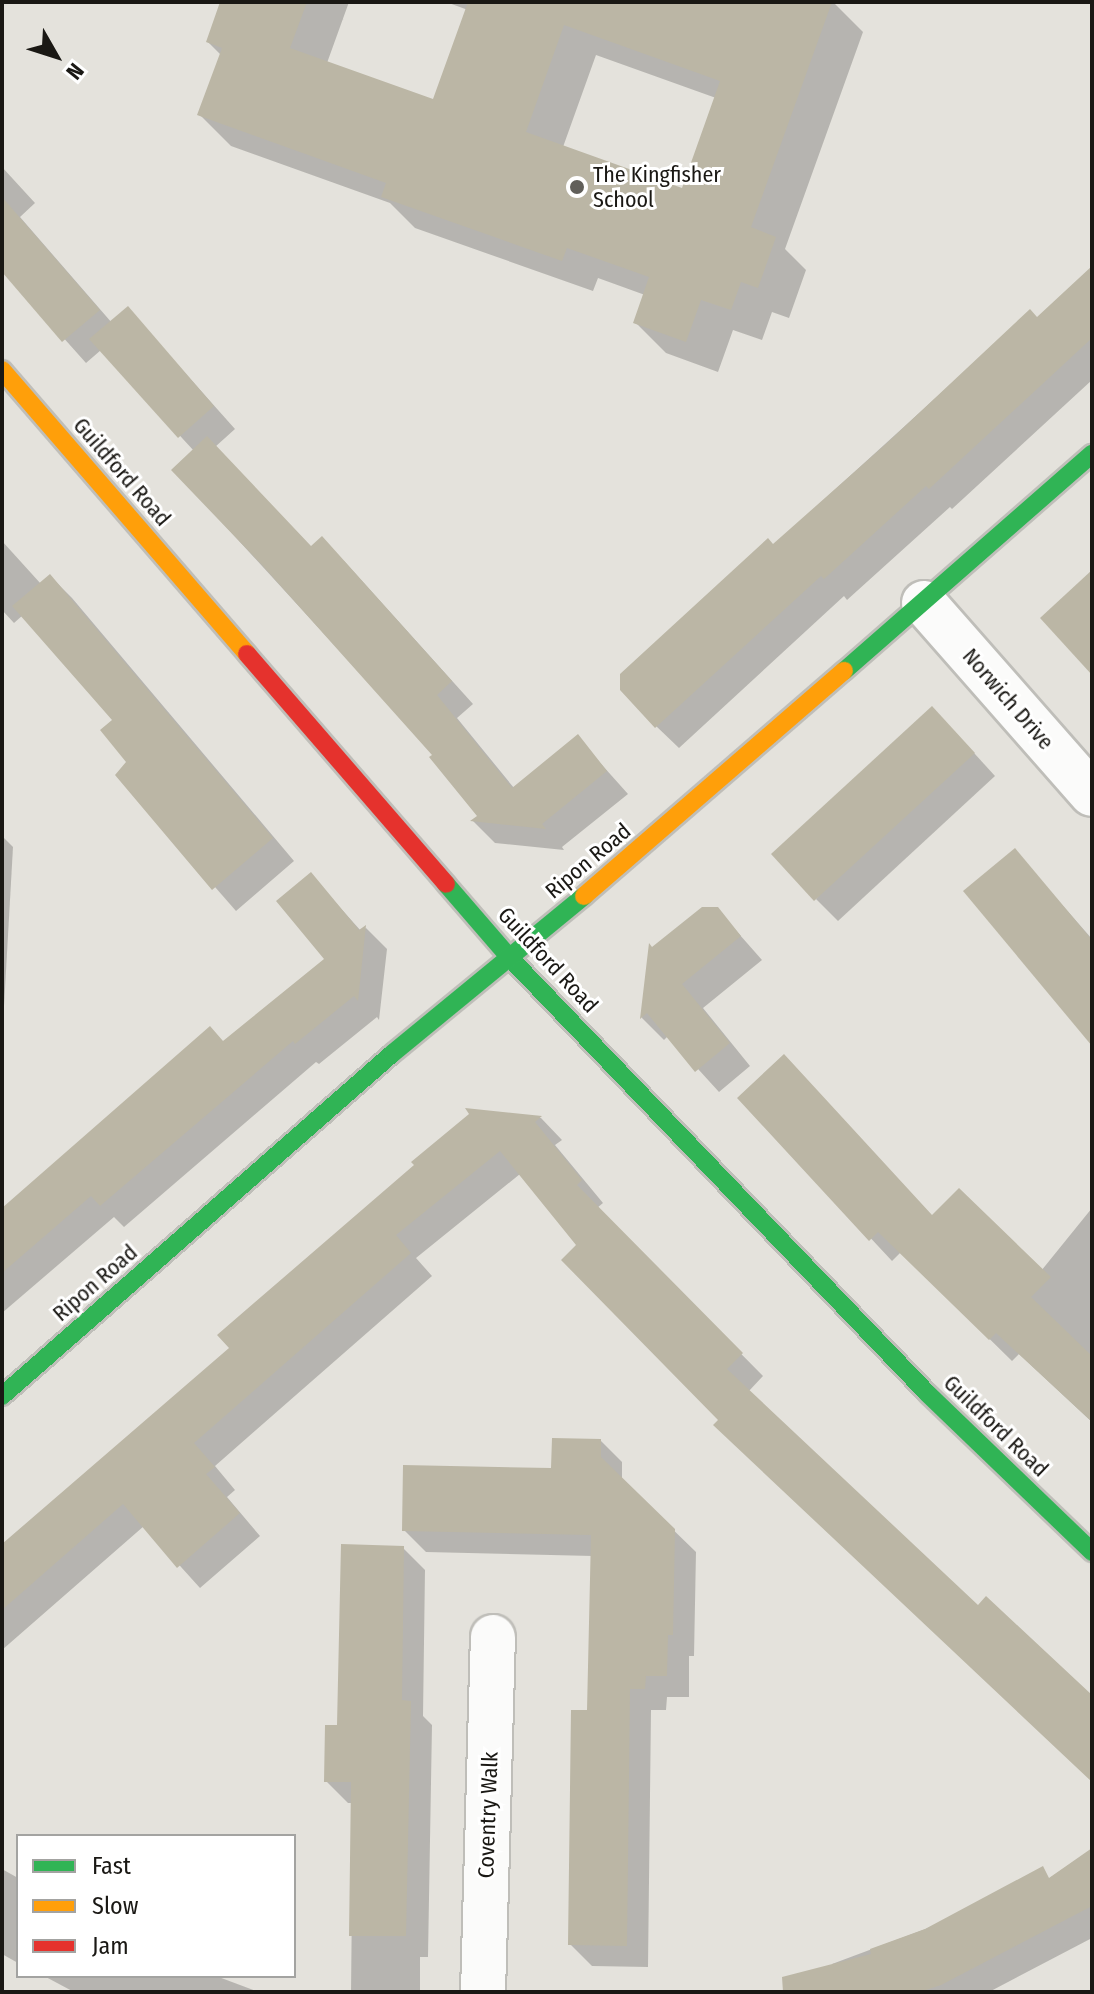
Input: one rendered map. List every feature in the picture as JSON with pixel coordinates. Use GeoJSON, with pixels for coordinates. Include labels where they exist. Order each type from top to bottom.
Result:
{"type":"FeatureCollection","features":[{"type":"Feature","properties":{"kind":"street","name":"Guildford Road"},"geometry":{"type":"LineString","coordinates":[[2,370],[509,957],[928,1394],[1092,1552]]}},
{"type":"Feature","properties":{"kind":"street","name":"Ripon Road"},"geometry":{"type":"LineString","coordinates":[[2,1396],[393,1053],[644,847],[1092,454]]}},
{"type":"Feature","properties":{"kind":"street","name":"Norwich Drive"},"geometry":{"type":"LineString","coordinates":[[924,603],[1092,794]]}},
{"type":"Feature","properties":{"kind":"street","name":"Coventry Walk"},"geometry":{"type":"LineString","coordinates":[[483,1992],[493,1637]]}},
{"type":"Feature","properties":{"kind":"building"},"geometry":{"type":"Polygon","coordinates":[[[220,2],[307,2],[290,48],[433,99],[468,2],[832,2],[751,227],[776,237],[758,288],[741,282],[731,310],[701,300],[686,342],[633,323],[649,277],[567,248],[562,261],[381,197],[386,183],[197,115],[222,48],[206,42],[220,2]],[[564,25],[526,132],[682,188],[720,81],[564,25]]]}},
{"type":"Feature","properties":{"kind":"building"},"geometry":{"type":"Polygon","coordinates":[[[2,197],[100,310],[62,342],[2,272],[2,197]]]}},
{"type":"Feature","properties":{"kind":"building"},"geometry":{"type":"Polygon","coordinates":[[[1092,266],[1092,338],[929,489],[926,486],[824,579],[821,576],[655,728],[620,690],[620,674],[768,538],[773,544],[887,443],[1030,309],[1037,317],[1092,266]]]}},
{"type":"Feature","properties":{"kind":"building"},"geometry":{"type":"Polygon","coordinates":[[[128,306],[214,406],[178,438],[89,339],[128,306]]]}},
{"type":"Feature","properties":{"kind":"building"},"geometry":{"type":"Polygon","coordinates":[[[207,436],[311,546],[322,536],[452,681],[437,695],[512,788],[578,734],[607,771],[542,824],[546,829],[470,821],[477,816],[429,757],[432,755],[262,565],[171,470],[207,436]]]}},
{"type":"Feature","properties":{"kind":"building"},"geometry":{"type":"Polygon","coordinates":[[[1092,570],[1092,675],[1040,618],[1092,570]]]}},
{"type":"Feature","properties":{"kind":"building"},"geometry":{"type":"Polygon","coordinates":[[[50,574],[273,838],[212,890],[115,775],[126,762],[100,730],[112,720],[12,606],[50,574]]]}},
{"type":"Feature","properties":{"kind":"building"},"geometry":{"type":"Polygon","coordinates":[[[932,706],[975,753],[814,901],[771,854],[932,706]]]}},
{"type":"Feature","properties":{"kind":"building"},"geometry":{"type":"Polygon","coordinates":[[[1015,848],[1092,940],[1092,1046],[963,891],[1015,848]]]}},
{"type":"Feature","properties":{"kind":"building"},"geometry":{"type":"Polygon","coordinates":[[[311,872],[359,930],[366,925],[358,1001],[354,996],[295,1044],[293,1041],[100,1206],[91,1196],[2,1273],[2,1208],[210,1026],[223,1041],[324,959],[276,901],[311,872]]]}},
{"type":"Feature","properties":{"kind":"building"},"geometry":{"type":"Polygon","coordinates":[[[702,907],[718,907],[741,936],[682,984],[730,1043],[695,1072],[647,1013],[640,1019],[649,943],[652,947],[702,907]]]}},
{"type":"Feature","properties":{"kind":"building"},"geometry":{"type":"Polygon","coordinates":[[[784,1054],[932,1215],[959,1188],[1051,1277],[1031,1297],[1092,1356],[1092,1422],[996,1333],[989,1340],[878,1232],[869,1241],[737,1098],[784,1054]]]}},
{"type":"Feature","properties":{"kind":"building"},"geometry":{"type":"Polygon","coordinates":[[[465,1108],[542,1116],[535,1122],[582,1180],[577,1185],[743,1353],[727,1369],[978,1605],[986,1596],[1092,1695],[1092,1782],[713,1425],[718,1420],[561,1260],[576,1245],[500,1151],[396,1235],[411,1253],[194,1443],[215,1467],[206,1474],[240,1513],[177,1568],[123,1504],[2,1610],[2,1544],[229,1348],[217,1335],[414,1165],[411,1162],[469,1114],[465,1108]]]}},
{"type":"Feature","properties":{"kind":"building"},"geometry":{"type":"Polygon","coordinates":[[[552,1438],[601,1439],[601,1457],[675,1529],[673,1635],[668,1635],[667,1676],[646,1676],[645,1689],[630,1689],[627,1946],[568,1945],[571,1710],[587,1710],[591,1535],[402,1531],[403,1465],[551,1468],[552,1438]]]}},
{"type":"Feature","properties":{"kind":"building"},"geometry":{"type":"Polygon","coordinates":[[[341,1544],[404,1546],[402,1700],[411,1701],[406,1936],[349,1936],[351,1782],[324,1782],[325,1725],[337,1725],[341,1544]]]}},
{"type":"Feature","properties":{"kind":"building"},"geometry":{"type":"Polygon","coordinates":[[[1092,1848],[1092,1906],[941,1985],[920,1992],[783,1992],[782,1977],[871,1954],[870,1949],[925,1929],[1043,1866],[1049,1878],[1092,1848]]]}},
{"type":"Feature","properties":{"kind":"traffic: fast"},"geometry":{"type":"LineString","coordinates":[[844,671],[1092,454]]}},
{"type":"Feature","properties":{"kind":"traffic: fast"},"geometry":{"type":"LineString","coordinates":[[446,884],[509,957],[928,1394],[1092,1552]]}},
{"type":"Feature","properties":{"kind":"traffic: fast"},"geometry":{"type":"LineString","coordinates":[[2,1396],[393,1053],[584,896]]}},
{"type":"Feature","properties":{"kind":"traffic: slow"},"geometry":{"type":"LineString","coordinates":[[2,370],[247,654]]}},
{"type":"Feature","properties":{"kind":"traffic: slow"},"geometry":{"type":"LineString","coordinates":[[584,896],[844,671]]}},
{"type":"Feature","properties":{"kind":"traffic: jam"},"geometry":{"type":"LineString","coordinates":[[247,654],[446,884]]}},
{"type":"Feature","properties":{"kind":"place","name":"The Kingfisher School"},"geometry":{"type":"Point","coordinates":[577,187]}}]}
